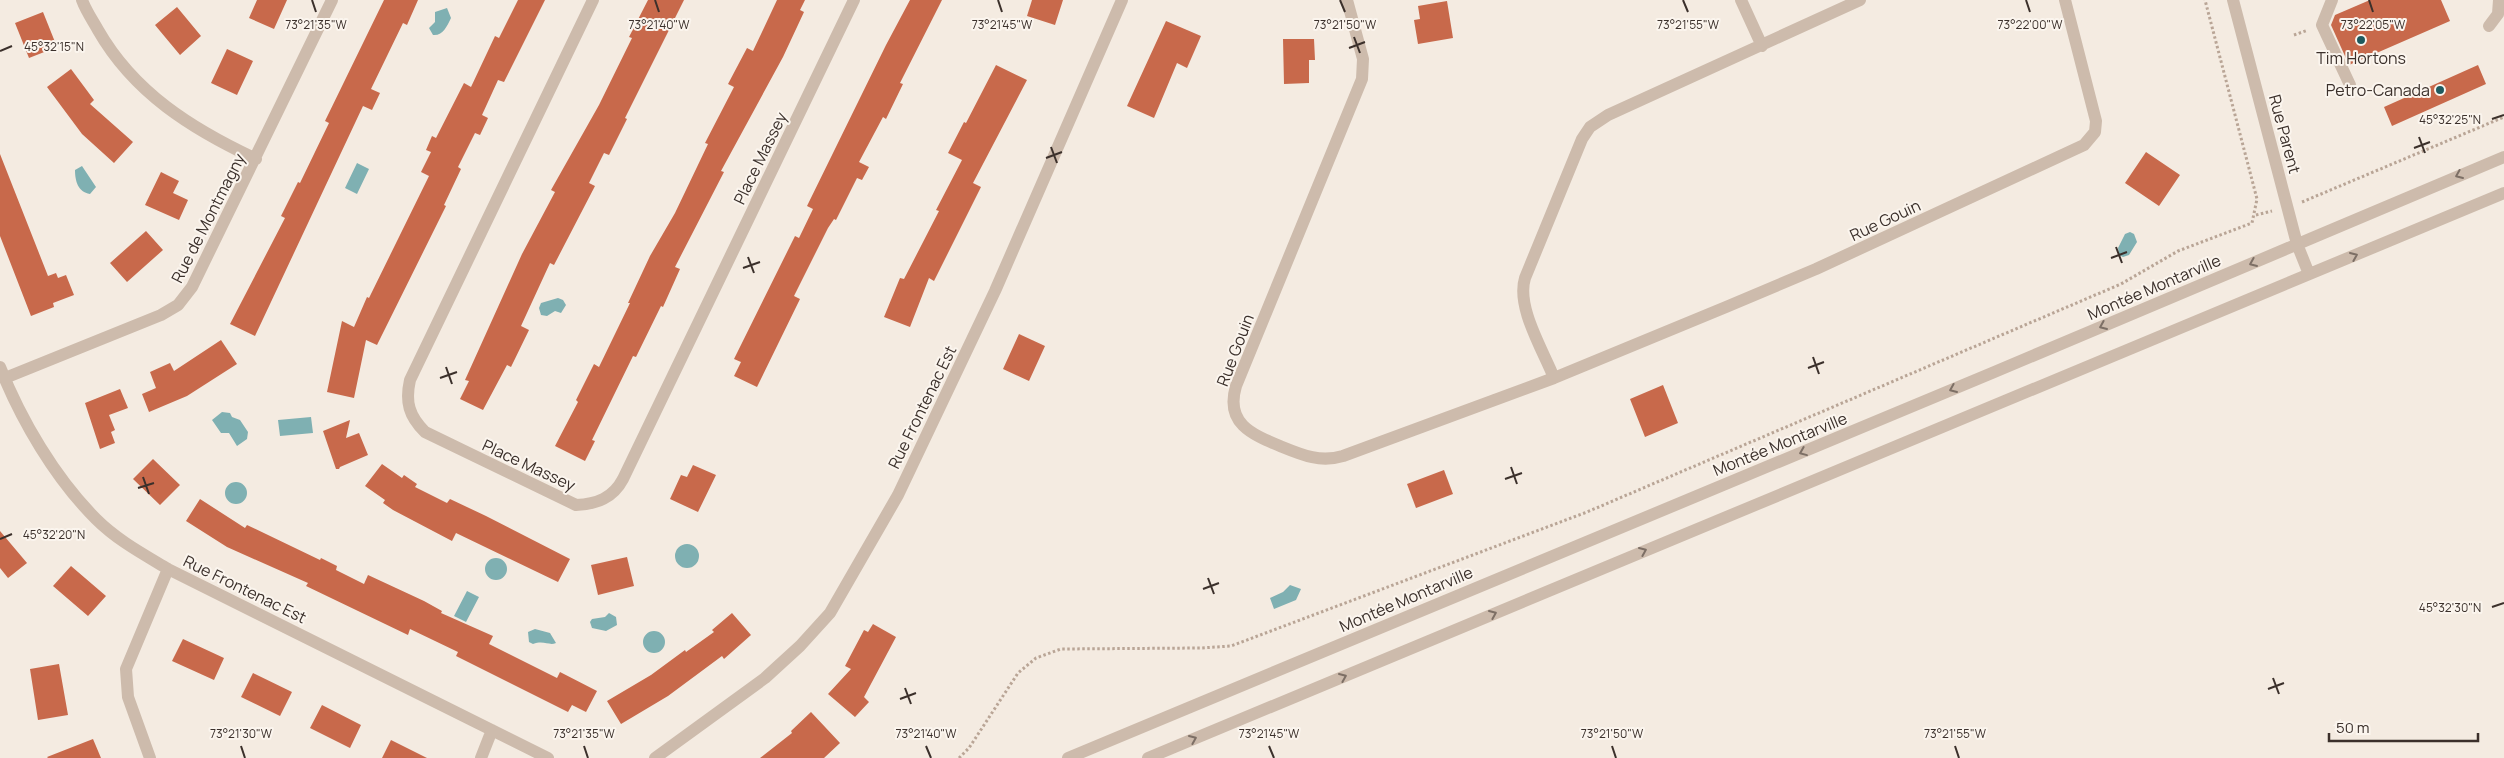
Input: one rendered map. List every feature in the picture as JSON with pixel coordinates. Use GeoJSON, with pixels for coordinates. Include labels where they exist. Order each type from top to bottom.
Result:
{"type":"FeatureCollection","features":[{"type":"Feature","properties":{"kind":"street"},"geometry":{"type":"LineString","coordinates":[[82,0],[105,43],[131,76],[157,102],[192,127],[256,158]]}},
{"type":"Feature","properties":{"kind":"street","name":"Rue de Montmagny"},"geometry":{"type":"LineString","coordinates":[[2,372],[161,315],[178,305],[192,287],[332,0]]}},
{"type":"Feature","properties":{"kind":"street","name":"Place Massey"},"geometry":{"type":"LineString","coordinates":[[593,0],[410,380],[407,401],[413,418],[425,432],[576,505],[603,500],[612,495],[623,479],[854,0]]}},
{"type":"Feature","properties":{"kind":"street","name":"Rue Frontenac Est"},"geometry":{"type":"LineString","coordinates":[[655,758],[765,678],[800,646],[830,613],[898,494],[995,291],[1122,0]]}},
{"type":"Feature","properties":{"kind":"street","name":"Rue Gouin"},"geometry":{"type":"LineString","coordinates":[[1347,0],[1363,59],[1362,79],[1236,386],[1234,398],[1237,418],[1245,428],[1263,439],[1310,458],[1330,460],[1554,378],[1816,270],[2084,145],[2095,132],[2095,115],[2064,0]]}},
{"type":"Feature","properties":{"kind":"street"},"geometry":{"type":"LineString","coordinates":[[1741,0],[1762,46]]}},
{"type":"Feature","properties":{"kind":"street"},"geometry":{"type":"LineString","coordinates":[[1554,378],[1526,309],[1522,290],[1586,133],[1608,114],[1762,46],[1860,0]]}},
{"type":"Feature","properties":{"kind":"street","name":"Rue Parent"},"geometry":{"type":"LineString","coordinates":[[2234,0],[2287,207],[2298,244],[2310,274]]}},
{"type":"Feature","properties":{"kind":"street"},"geometry":{"type":"LineString","coordinates":[[2332,0],[2322,25],[2350,85]]}},
{"type":"Feature","properties":{"kind":"street"},"geometry":{"type":"LineString","coordinates":[[2489,26],[2498,14],[2499,0]]}},
{"type":"Feature","properties":{"kind":"street","name":"Montée Montarville"},"geometry":{"type":"LineString","coordinates":[[1068,758],[2298,244],[2504,156]]}},
{"type":"Feature","properties":{"kind":"street"},"geometry":{"type":"LineString","coordinates":[[1148,758],[2504,193]]}},
{"type":"Feature","properties":{"kind":"street","name":"Rue Frontenac Est"},"geometry":{"type":"LineString","coordinates":[[2,372],[30,428],[77,498],[96,519],[124,543],[168,569],[548,758]]}},
{"type":"Feature","properties":{"kind":"street"},"geometry":{"type":"LineString","coordinates":[[150,758],[128,697],[126,669],[168,569]]}},
{"type":"Feature","properties":{"kind":"street"},"geometry":{"type":"LineString","coordinates":[[481,758],[492,730]]}},
{"type":"Feature","properties":{"kind":"path"},"geometry":{"type":"LineString","coordinates":[[959,758],[969,748],[1018,673],[1036,658],[1062,649],[1231,646],[1587,512],[2121,284],[2178,251],[2252,223],[2256,215],[2257,199],[2205,0]]}},
{"type":"Feature","properties":{"kind":"path"},"geometry":{"type":"LineString","coordinates":[[2256,215],[2287,207],[2504,117]]}},
{"type":"Feature","properties":{"kind":"water"},"geometry":{"type":"Polygon","coordinates":[[[447,8],[451,18],[448,24],[442,32],[433,35],[429,28],[435,22],[435,12],[447,8]]]}},
{"type":"Feature","properties":{"kind":"water"},"geometry":{"type":"Polygon","coordinates":[[[357,163],[369,169],[357,194],[345,188],[357,163]]]}},
{"type":"Feature","properties":{"kind":"water"},"geometry":{"type":"Polygon","coordinates":[[[82,166],[96,187],[90,194],[83,191],[77,182],[75,170],[82,166]]]}},
{"type":"Feature","properties":{"kind":"water"},"geometry":{"type":"Polygon","coordinates":[[[2130,232],[2134,234],[2137,242],[2129,255],[2123,257],[2119,255],[2118,248],[2125,234],[2130,232]]]}},
{"type":"Feature","properties":{"kind":"water"},"geometry":{"type":"Polygon","coordinates":[[[558,298],[563,300],[566,305],[561,313],[555,311],[547,316],[541,315],[539,308],[541,303],[558,298]]]}},
{"type":"Feature","properties":{"kind":"water"},"geometry":{"type":"Polygon","coordinates":[[[222,412],[230,413],[232,417],[240,420],[248,432],[247,439],[237,446],[229,433],[221,433],[212,420],[222,412]]]}},
{"type":"Feature","properties":{"kind":"water"},"geometry":{"type":"Polygon","coordinates":[[[311,417],[313,433],[280,436],[278,420],[311,417]]]}},
{"type":"Feature","properties":{"kind":"water"},"geometry":{"type":"Polygon","coordinates":[[[236,482],[244,485],[247,493],[244,501],[236,504],[228,501],[225,493],[228,485],[236,482]]]}},
{"type":"Feature","properties":{"kind":"water"},"geometry":{"type":"Polygon","coordinates":[[[687,544],[692,545],[698,551],[698,561],[692,567],[687,568],[682,567],[676,561],[675,556],[676,551],[682,545],[687,544]]]}},
{"type":"Feature","properties":{"kind":"water"},"geometry":{"type":"Polygon","coordinates":[[[496,558],[504,561],[507,569],[504,577],[496,580],[488,577],[485,569],[488,561],[496,558]]]}},
{"type":"Feature","properties":{"kind":"water"},"geometry":{"type":"Polygon","coordinates":[[[1290,585],[1301,589],[1296,600],[1274,609],[1270,598],[1283,592],[1290,585]]]}},
{"type":"Feature","properties":{"kind":"water"},"geometry":{"type":"Polygon","coordinates":[[[467,591],[479,597],[466,622],[454,616],[467,591]]]}},
{"type":"Feature","properties":{"kind":"water"},"geometry":{"type":"Polygon","coordinates":[[[609,613],[616,617],[617,625],[606,631],[592,628],[590,622],[592,619],[605,617],[609,613]]]}},
{"type":"Feature","properties":{"kind":"water"},"geometry":{"type":"Polygon","coordinates":[[[535,629],[550,633],[556,643],[533,644],[529,642],[528,632],[535,629]]]}},
{"type":"Feature","properties":{"kind":"water"},"geometry":{"type":"Polygon","coordinates":[[[654,631],[662,634],[665,642],[662,650],[654,653],[646,650],[643,642],[646,634],[654,631]]]}},
{"type":"Feature","properties":{"kind":"building"},"geometry":{"type":"Polygon","coordinates":[[[257,0],[287,0],[274,29],[249,18],[257,0]]]}},
{"type":"Feature","properties":{"kind":"building"},"geometry":{"type":"Polygon","coordinates":[[[384,0],[418,0],[407,25],[403,23],[371,89],[380,93],[372,110],[363,106],[255,336],[230,324],[285,218],[281,216],[298,182],[300,183],[329,123],[325,121],[384,0]]]}},
{"type":"Feature","properties":{"kind":"building"},"geometry":{"type":"Polygon","coordinates":[[[518,0],[545,0],[504,82],[498,80],[482,115],[488,118],[480,135],[475,133],[458,167],[461,169],[444,205],[446,206],[377,345],[366,340],[354,398],[327,392],[342,321],[354,327],[367,297],[369,298],[429,176],[421,172],[431,152],[426,150],[432,136],[436,138],[464,83],[471,87],[495,36],[499,38],[518,0]]]}},
{"type":"Feature","properties":{"kind":"building"},"geometry":{"type":"Polygon","coordinates":[[[648,0],[684,0],[625,118],[627,119],[609,155],[604,153],[589,183],[595,186],[554,265],[550,263],[521,326],[529,330],[511,367],[507,365],[483,410],[460,399],[469,381],[465,380],[522,254],[555,192],[551,190],[599,105],[632,38],[629,37],[648,0]]]}},
{"type":"Feature","properties":{"kind":"building"},"geometry":{"type":"Polygon","coordinates":[[[777,0],[805,0],[800,10],[804,12],[783,57],[721,171],[724,172],[675,267],[680,269],[663,307],[661,306],[636,357],[633,356],[592,440],[595,441],[585,461],[555,446],[578,402],[576,400],[594,364],[599,367],[650,256],[675,213],[708,144],[705,143],[734,87],[728,84],[747,48],[753,51],[777,0]]]}},
{"type":"Feature","properties":{"kind":"building"},"geometry":{"type":"Polygon","coordinates":[[[910,0],[942,0],[900,83],[903,84],[886,119],[883,117],[859,162],[869,167],[862,180],[857,178],[836,220],[834,219],[828,228],[794,296],[800,299],[757,387],[734,376],[741,362],[734,359],[795,236],[799,238],[813,209],[807,206],[910,0]]]}},
{"type":"Feature","properties":{"kind":"building"},"geometry":{"type":"Polygon","coordinates":[[[1032,0],[1063,0],[1055,25],[1027,16],[1032,0]]]}},
{"type":"Feature","properties":{"kind":"building"},"geometry":{"type":"Polygon","coordinates":[[[2370,0],[2441,0],[2450,21],[2349,65],[2331,25],[2335,15],[2370,0]]]}},
{"type":"Feature","properties":{"kind":"building"},"geometry":{"type":"Polygon","coordinates":[[[1447,1],[1453,38],[1418,44],[1414,20],[1420,19],[1418,6],[1447,1]]]}},
{"type":"Feature","properties":{"kind":"building"},"geometry":{"type":"Polygon","coordinates":[[[177,7],[201,36],[180,55],[155,25],[177,7]]]}},
{"type":"Feature","properties":{"kind":"building"},"geometry":{"type":"Polygon","coordinates":[[[43,12],[57,47],[29,58],[15,23],[43,12]]]}},
{"type":"Feature","properties":{"kind":"building"},"geometry":{"type":"Polygon","coordinates":[[[1166,21],[1201,36],[1187,68],[1177,63],[1154,118],[1127,106],[1166,21]]]}},
{"type":"Feature","properties":{"kind":"building"},"geometry":{"type":"Polygon","coordinates":[[[1283,39],[1314,39],[1315,60],[1309,60],[1309,83],[1284,84],[1283,39]]]}},
{"type":"Feature","properties":{"kind":"building"},"geometry":{"type":"Polygon","coordinates":[[[227,49],[253,61],[237,95],[211,83],[227,49]]]}},
{"type":"Feature","properties":{"kind":"building"},"geometry":{"type":"Polygon","coordinates":[[[996,65],[1027,80],[973,183],[981,187],[934,281],[929,278],[910,327],[884,317],[900,278],[904,279],[939,211],[936,210],[962,160],[948,153],[996,65]]]}},
{"type":"Feature","properties":{"kind":"building"},"geometry":{"type":"Polygon","coordinates":[[[2478,65],[2486,84],[2392,126],[2384,107],[2478,65]]]}},
{"type":"Feature","properties":{"kind":"building"},"geometry":{"type":"Polygon","coordinates":[[[71,69],[94,100],[90,104],[133,142],[114,163],[82,134],[47,87],[71,69]]]}},
{"type":"Feature","properties":{"kind":"building"},"geometry":{"type":"Polygon","coordinates":[[[2146,152],[2180,175],[2159,206],[2125,183],[2146,152]]]}},
{"type":"Feature","properties":{"kind":"building"},"geometry":{"type":"Polygon","coordinates":[[[0,154],[48,276],[56,273],[58,278],[66,275],[74,295],[53,303],[54,307],[31,316],[0,236],[0,154]]]}},
{"type":"Feature","properties":{"kind":"building"},"geometry":{"type":"Polygon","coordinates":[[[161,172],[179,181],[173,193],[188,200],[179,220],[145,205],[161,172]]]}},
{"type":"Feature","properties":{"kind":"building"},"geometry":{"type":"Polygon","coordinates":[[[146,231],[163,250],[127,282],[110,263],[146,231]]]}},
{"type":"Feature","properties":{"kind":"building"},"geometry":{"type":"Polygon","coordinates":[[[1019,334],[1045,346],[1029,381],[1003,369],[1019,334]]]}},
{"type":"Feature","properties":{"kind":"building"},"geometry":{"type":"Polygon","coordinates":[[[221,340],[237,364],[187,396],[149,412],[142,394],[156,388],[150,372],[170,363],[174,371],[221,340]]]}},
{"type":"Feature","properties":{"kind":"building"},"geometry":{"type":"Polygon","coordinates":[[[1663,385],[1678,423],[1645,437],[1630,399],[1663,385]]]}},
{"type":"Feature","properties":{"kind":"building"},"geometry":{"type":"Polygon","coordinates":[[[120,389],[128,408],[109,415],[115,430],[111,432],[115,443],[100,449],[85,403],[120,389]]]}},
{"type":"Feature","properties":{"kind":"building"},"geometry":{"type":"Polygon","coordinates":[[[350,420],[346,438],[359,433],[368,455],[336,469],[323,431],[350,420]]]}},
{"type":"Feature","properties":{"kind":"building"},"geometry":{"type":"Polygon","coordinates":[[[153,459],[180,485],[160,505],[133,479],[153,459]]]}},
{"type":"Feature","properties":{"kind":"building"},"geometry":{"type":"Polygon","coordinates":[[[382,464],[402,478],[404,475],[417,484],[415,487],[447,503],[450,499],[570,559],[558,582],[456,533],[452,541],[393,510],[383,503],[385,500],[365,486],[382,464]]]}},
{"type":"Feature","properties":{"kind":"building"},"geometry":{"type":"Polygon","coordinates":[[[693,465],[716,475],[698,512],[670,499],[681,475],[687,477],[693,465]]]}},
{"type":"Feature","properties":{"kind":"building"},"geometry":{"type":"Polygon","coordinates":[[[1444,470],[1453,494],[1416,508],[1407,484],[1444,470]]]}},
{"type":"Feature","properties":{"kind":"building"},"geometry":{"type":"Polygon","coordinates":[[[200,499],[245,528],[247,525],[320,560],[321,558],[337,566],[336,570],[364,584],[368,575],[424,601],[442,611],[441,613],[493,636],[489,644],[557,678],[560,672],[597,691],[586,712],[572,705],[568,712],[456,656],[458,652],[410,629],[408,635],[306,586],[308,583],[227,547],[186,521],[200,499]]]}},
{"type":"Feature","properties":{"kind":"building"},"geometry":{"type":"Polygon","coordinates":[[[0,531],[27,563],[8,578],[0,568],[0,531]]]}},
{"type":"Feature","properties":{"kind":"building"},"geometry":{"type":"Polygon","coordinates":[[[627,557],[634,586],[598,595],[591,565],[627,557]]]}},
{"type":"Feature","properties":{"kind":"building"},"geometry":{"type":"Polygon","coordinates":[[[71,566],[106,596],[88,616],[53,586],[71,566]]]}},
{"type":"Feature","properties":{"kind":"building"},"geometry":{"type":"Polygon","coordinates":[[[732,613],[751,635],[724,659],[722,656],[668,696],[621,724],[607,701],[651,675],[685,650],[686,652],[714,632],[712,630],[732,613]]]}},
{"type":"Feature","properties":{"kind":"building"},"geometry":{"type":"Polygon","coordinates":[[[873,624],[896,637],[864,697],[869,702],[855,717],[828,694],[851,669],[845,666],[864,630],[868,632],[873,624]]]}},
{"type":"Feature","properties":{"kind":"building"},"geometry":{"type":"Polygon","coordinates":[[[183,639],[224,658],[214,680],[172,661],[183,639]]]}},
{"type":"Feature","properties":{"kind":"building"},"geometry":{"type":"Polygon","coordinates":[[[59,664],[68,715],[38,720],[30,669],[59,664]]]}},
{"type":"Feature","properties":{"kind":"building"},"geometry":{"type":"Polygon","coordinates":[[[253,673],[292,692],[280,716],[241,697],[253,673]]]}},
{"type":"Feature","properties":{"kind":"building"},"geometry":{"type":"Polygon","coordinates":[[[322,705],[361,725],[350,748],[310,728],[322,705]]]}},
{"type":"Feature","properties":{"kind":"building"},"geometry":{"type":"Polygon","coordinates":[[[811,712],[840,743],[824,758],[760,758],[792,733],[791,731],[811,712]]]}},
{"type":"Feature","properties":{"kind":"building"},"geometry":{"type":"Polygon","coordinates":[[[93,739],[101,758],[47,757],[93,739]]]}},
{"type":"Feature","properties":{"kind":"building"},"geometry":{"type":"Polygon","coordinates":[[[391,740],[427,758],[382,758],[391,740]]]}},
{"type":"Feature","properties":{"kind":"place","name":"Tim Hortons"},"geometry":{"type":"Point","coordinates":[2361,40]}},
{"type":"Feature","properties":{"kind":"place","name":"Petro-Canada"},"geometry":{"type":"Point","coordinates":[2440,90]}}]}
